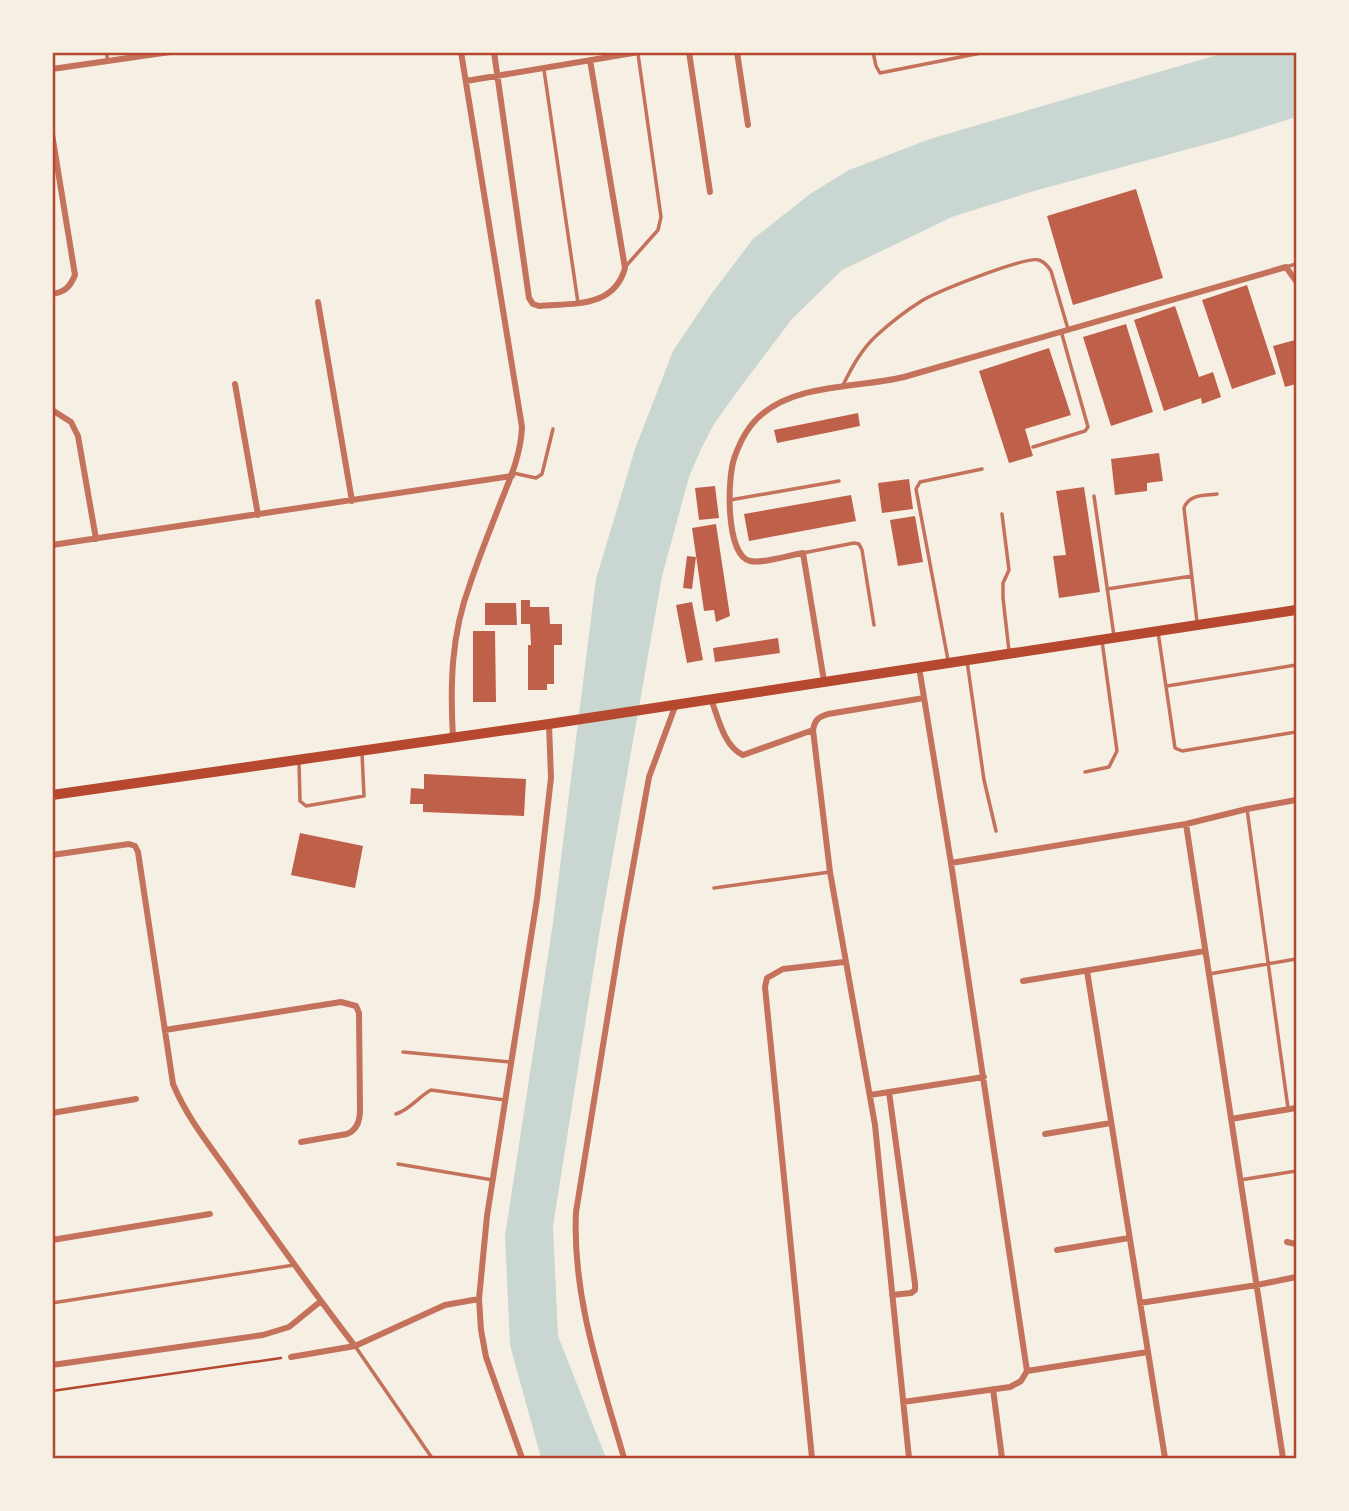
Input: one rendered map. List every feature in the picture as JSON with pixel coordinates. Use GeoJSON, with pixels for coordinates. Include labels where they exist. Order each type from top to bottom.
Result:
{"type":"FeatureCollection","features":[{"type":"Feature","properties":{"kind":"main road"},"geometry":{"type":"LineString","coordinates":[[52,795],[563,722],[1297,610]]}},
{"type":"Feature","properties":{"kind":"street"},"geometry":{"type":"LineString","coordinates":[[453,738],[450,682],[459,617],[522,441],[520,406],[461,52]]}},
{"type":"Feature","properties":{"kind":"street"},"geometry":{"type":"LineString","coordinates":[[494,52],[529,298],[533,304],[539,306],[604,298],[614,291],[625,268],[590,60]]}},
{"type":"Feature","properties":{"kind":"street"},"geometry":{"type":"LineString","coordinates":[[689,52],[710,192]]}},
{"type":"Feature","properties":{"kind":"street"},"geometry":{"type":"LineString","coordinates":[[737,52],[748,125]]}},
{"type":"Feature","properties":{"kind":"street"},"geometry":{"type":"LineString","coordinates":[[52,69],[168,53]]}},
{"type":"Feature","properties":{"kind":"street"},"geometry":{"type":"LineString","coordinates":[[466,81],[635,53]]}},
{"type":"Feature","properties":{"kind":"street"},"geometry":{"type":"LineString","coordinates":[[52,134],[75,275],[71,286],[52,294]]}},
{"type":"Feature","properties":{"kind":"street"},"geometry":{"type":"LineString","coordinates":[[824,681],[803,553],[748,561],[737,547],[729,480],[734,457],[759,416],[781,401],[843,385],[884,382],[904,377],[1286,267],[1297,281]]}},
{"type":"Feature","properties":{"kind":"street"},"geometry":{"type":"LineString","coordinates":[[318,302],[352,501]]}},
{"type":"Feature","properties":{"kind":"street"},"geometry":{"type":"LineString","coordinates":[[235,384],[258,515]]}},
{"type":"Feature","properties":{"kind":"street"},"geometry":{"type":"LineString","coordinates":[[52,410],[71,422],[78,436],[96,538]]}},
{"type":"Feature","properties":{"kind":"street"},"geometry":{"type":"LineString","coordinates":[[52,545],[352,501],[512,474]]}},
{"type":"Feature","properties":{"kind":"street"},"geometry":{"type":"LineString","coordinates":[[903,1402],[1010,1387],[1021,1381],[1027,1371],[919,667]]}},
{"type":"Feature","properties":{"kind":"street"},"geometry":{"type":"LineString","coordinates":[[909,1458],[881,1172],[830,872],[813,730],[814,722],[820,716],[925,698]]}},
{"type":"Feature","properties":{"kind":"street"},"geometry":{"type":"LineString","coordinates":[[710,699],[729,745],[743,755],[813,730]]}},
{"type":"Feature","properties":{"kind":"street"},"geometry":{"type":"LineString","coordinates":[[624,1458],[587,1322],[576,1249],[576,1212],[649,777],[676,704]]}},
{"type":"Feature","properties":{"kind":"street"},"geometry":{"type":"LineString","coordinates":[[522,1458],[486,1357],[479,1299],[493,1180],[537,899],[551,778],[549,724]]}},
{"type":"Feature","properties":{"kind":"street"},"geometry":{"type":"LineString","coordinates":[[951,863],[1185,824],[1297,800]]}},
{"type":"Feature","properties":{"kind":"street"},"geometry":{"type":"LineString","coordinates":[[1185,824],[1283,1458]]}},
{"type":"Feature","properties":{"kind":"street"},"geometry":{"type":"LineString","coordinates":[[52,855],[129,844],[135,846],[140,863],[173,1084],[180,1100],[201,1135],[355,1346]]}},
{"type":"Feature","properties":{"kind":"street"},"geometry":{"type":"LineString","coordinates":[[1023,982],[1205,951]]}},
{"type":"Feature","properties":{"kind":"street"},"geometry":{"type":"LineString","coordinates":[[812,1458],[765,987],[767,978],[783,969],[844,962]]}},
{"type":"Feature","properties":{"kind":"street"},"geometry":{"type":"LineString","coordinates":[[1087,971],[1165,1458]]}},
{"type":"Feature","properties":{"kind":"street"},"geometry":{"type":"LineString","coordinates":[[165,1030],[341,1002],[356,1006],[359,1013],[358,1124],[353,1132],[347,1135],[301,1142]]}},
{"type":"Feature","properties":{"kind":"street"},"geometry":{"type":"LineString","coordinates":[[870,1095],[984,1077]]}},
{"type":"Feature","properties":{"kind":"street"},"geometry":{"type":"LineString","coordinates":[[889,1092],[915,1284],[915,1290],[911,1293],[892,1295]]}},
{"type":"Feature","properties":{"kind":"street"},"geometry":{"type":"LineString","coordinates":[[52,1113],[136,1099]]}},
{"type":"Feature","properties":{"kind":"street"},"geometry":{"type":"LineString","coordinates":[[1231,1119],[1297,1108]]}},
{"type":"Feature","properties":{"kind":"street"},"geometry":{"type":"LineString","coordinates":[[1045,1134],[1111,1123]]}},
{"type":"Feature","properties":{"kind":"street"},"geometry":{"type":"LineString","coordinates":[[52,1240],[210,1214]]}},
{"type":"Feature","properties":{"kind":"street"},"geometry":{"type":"LineString","coordinates":[[1057,1250],[1129,1238]]}},
{"type":"Feature","properties":{"kind":"street"},"geometry":{"type":"LineString","coordinates":[[1287,1242],[1297,1244]]}},
{"type":"Feature","properties":{"kind":"street"},"geometry":{"type":"LineString","coordinates":[[1140,1303],[1297,1277]]}},
{"type":"Feature","properties":{"kind":"street"},"geometry":{"type":"LineString","coordinates":[[291,1357],[355,1346],[445,1304],[479,1299]]}},
{"type":"Feature","properties":{"kind":"street"},"geometry":{"type":"LineString","coordinates":[[52,1365],[271,1333],[289,1327],[321,1301]]}},
{"type":"Feature","properties":{"kind":"street"},"geometry":{"type":"LineString","coordinates":[[1027,1371],[1147,1352]]}},
{"type":"Feature","properties":{"kind":"street"},"geometry":{"type":"LineString","coordinates":[[993,1389],[1002,1458]]}},
{"type":"Feature","properties":{"kind":"lane"},"geometry":{"type":"LineString","coordinates":[[106,52],[108,61]]}},
{"type":"Feature","properties":{"kind":"lane"},"geometry":{"type":"LineString","coordinates":[[873,52],[880,73],[986,52]]}},
{"type":"Feature","properties":{"kind":"lane"},"geometry":{"type":"LineString","coordinates":[[625,268],[658,230],[661,217],[635,53]]}},
{"type":"Feature","properties":{"kind":"lane"},"geometry":{"type":"LineString","coordinates":[[544,68],[578,303]]}},
{"type":"Feature","properties":{"kind":"lane"},"geometry":{"type":"LineString","coordinates":[[843,385],[857,358],[874,338],[924,300],[967,281],[1027,261],[1038,260],[1045,263],[1051,271],[1088,427],[1033,447]]}},
{"type":"Feature","properties":{"kind":"lane"},"geometry":{"type":"LineString","coordinates":[[1286,267],[1297,264]]}},
{"type":"Feature","properties":{"kind":"lane"},"geometry":{"type":"LineString","coordinates":[[512,474],[536,478],[542,474],[553,429]]}},
{"type":"Feature","properties":{"kind":"lane"},"geometry":{"type":"LineString","coordinates":[[948,662],[916,489],[920,482],[982,469]]}},
{"type":"Feature","properties":{"kind":"lane"},"geometry":{"type":"LineString","coordinates":[[730,500],[839,481]]}},
{"type":"Feature","properties":{"kind":"lane"},"geometry":{"type":"LineString","coordinates":[[1197,624],[1184,508],[1192,497],[1217,494]]}},
{"type":"Feature","properties":{"kind":"lane"},"geometry":{"type":"LineString","coordinates":[[1094,496],[1114,637]]}},
{"type":"Feature","properties":{"kind":"lane"},"geometry":{"type":"LineString","coordinates":[[1002,514],[1009,570],[1003,583],[1003,598],[1009,653]]}},
{"type":"Feature","properties":{"kind":"lane"},"geometry":{"type":"LineString","coordinates":[[803,553],[859,544],[874,625]]}},
{"type":"Feature","properties":{"kind":"lane"},"geometry":{"type":"LineString","coordinates":[[1107,589],[1192,576]]}},
{"type":"Feature","properties":{"kind":"lane"},"geometry":{"type":"LineString","coordinates":[[1158,630],[1175,748],[1182,751],[1297,732]]}},
{"type":"Feature","properties":{"kind":"lane"},"geometry":{"type":"LineString","coordinates":[[1085,772],[1109,767],[1117,751],[1102,639]]}},
{"type":"Feature","properties":{"kind":"lane"},"geometry":{"type":"LineString","coordinates":[[967,659],[984,780],[996,831]]}},
{"type":"Feature","properties":{"kind":"lane"},"geometry":{"type":"LineString","coordinates":[[1167,685],[1297,665]]}},
{"type":"Feature","properties":{"kind":"lane"},"geometry":{"type":"LineString","coordinates":[[299,760],[300,801],[303,804],[345,800],[364,796],[362,751]]}},
{"type":"Feature","properties":{"kind":"lane"},"geometry":{"type":"LineString","coordinates":[[1247,809],[1289,1110]]}},
{"type":"Feature","properties":{"kind":"lane"},"geometry":{"type":"LineString","coordinates":[[714,888],[830,872]]}},
{"type":"Feature","properties":{"kind":"lane"},"geometry":{"type":"LineString","coordinates":[[1209,974],[1297,959]]}},
{"type":"Feature","properties":{"kind":"lane"},"geometry":{"type":"LineString","coordinates":[[403,1052],[511,1062]]}},
{"type":"Feature","properties":{"kind":"lane"},"geometry":{"type":"LineString","coordinates":[[396,1114],[409,1108],[431,1090],[505,1100]]}},
{"type":"Feature","properties":{"kind":"lane"},"geometry":{"type":"LineString","coordinates":[[398,1164],[493,1180]]}},
{"type":"Feature","properties":{"kind":"lane"},"geometry":{"type":"LineString","coordinates":[[1240,1180],[1297,1171]]}},
{"type":"Feature","properties":{"kind":"lane"},"geometry":{"type":"LineString","coordinates":[[52,1303],[294,1265]]}},
{"type":"Feature","properties":{"kind":"lane"},"geometry":{"type":"LineString","coordinates":[[355,1346],[432,1458]]}},
{"type":"Feature","properties":{"kind":"path"},"geometry":{"type":"LineString","coordinates":[[52,1391],[291,1357]]}},
{"type":"Feature","properties":{"kind":"shaded area"},"geometry":{"type":"Polygon","coordinates":[[[1224,53],[1296,53],[1296,117],[952,217],[842,270],[792,319],[714,424],[701,449],[689,477],[662,576],[601,923],[553,1226],[558,1336],[606,1458],[541,1458],[510,1345],[505,1236],[553,923],[596,579],[635,449],[673,351],[753,239],[810,194],[849,170],[930,139],[1224,53]]]}},
{"type":"Feature","properties":{"kind":"building"},"geometry":{"type":"Polygon","coordinates":[[[1136,189],[1163,278],[1073,305],[1047,216],[1136,189]]]}},
{"type":"Feature","properties":{"kind":"building"},"geometry":{"type":"Polygon","coordinates":[[[1247,285],[1276,374],[1232,389],[1202,300],[1247,285]]]}},
{"type":"Feature","properties":{"kind":"building"},"geometry":{"type":"Polygon","coordinates":[[[1175,306],[1199,377],[1213,372],[1221,397],[1202,404],[1201,398],[1164,411],[1134,320],[1175,306]]]}},
{"type":"Feature","properties":{"kind":"building"},"geometry":{"type":"Polygon","coordinates":[[[1126,324],[1153,412],[1111,426],[1083,337],[1126,324]]]}},
{"type":"Feature","properties":{"kind":"building"},"geometry":{"type":"Polygon","coordinates":[[[1295,340],[1296,384],[1285,387],[1273,346],[1295,340]]]}},
{"type":"Feature","properties":{"kind":"building"},"geometry":{"type":"Polygon","coordinates":[[[1049,348],[1071,415],[1025,429],[1033,456],[1009,463],[979,371],[1049,348]]]}},
{"type":"Feature","properties":{"kind":"building"},"geometry":{"type":"Polygon","coordinates":[[[858,413],[860,426],[777,443],[774,430],[858,413]]]}},
{"type":"Feature","properties":{"kind":"building"},"geometry":{"type":"Polygon","coordinates":[[[1159,453],[1163,481],[1147,483],[1147,491],[1115,495],[1111,459],[1159,453]]]}},
{"type":"Feature","properties":{"kind":"building"},"geometry":{"type":"Polygon","coordinates":[[[909,479],[913,509],[882,513],[878,483],[909,479]]]}},
{"type":"Feature","properties":{"kind":"building"},"geometry":{"type":"Polygon","coordinates":[[[715,486],[719,518],[699,520],[695,488],[715,486]]]}},
{"type":"Feature","properties":{"kind":"building"},"geometry":{"type":"Polygon","coordinates":[[[1084,487],[1100,592],[1059,598],[1053,556],[1066,555],[1056,491],[1084,487]]]}},
{"type":"Feature","properties":{"kind":"building"},"geometry":{"type":"Polygon","coordinates":[[[851,495],[856,521],[749,541],[744,514],[851,495]]]}},
{"type":"Feature","properties":{"kind":"building"},"geometry":{"type":"Polygon","coordinates":[[[915,516],[923,562],[898,566],[890,520],[915,516]]]}},
{"type":"Feature","properties":{"kind":"building"},"geometry":{"type":"Polygon","coordinates":[[[716,524],[730,616],[716,622],[714,610],[704,611],[692,528],[716,524]]]}},
{"type":"Feature","properties":{"kind":"building"},"geometry":{"type":"Polygon","coordinates":[[[687,556],[696,557],[692,589],[683,588],[687,556]]]}},
{"type":"Feature","properties":{"kind":"building"},"geometry":{"type":"Polygon","coordinates":[[[521,600],[530,600],[530,607],[549,607],[550,624],[562,624],[562,645],[554,645],[554,684],[547,684],[547,690],[528,690],[530,624],[521,624],[521,600]]]}},
{"type":"Feature","properties":{"kind":"building"},"geometry":{"type":"Polygon","coordinates":[[[692,602],[703,660],[687,663],[676,605],[692,602]]]}},
{"type":"Feature","properties":{"kind":"building"},"geometry":{"type":"Polygon","coordinates":[[[485,603],[516,603],[517,625],[485,625],[485,603]]]}},
{"type":"Feature","properties":{"kind":"building"},"geometry":{"type":"Polygon","coordinates":[[[473,631],[495,631],[496,702],[473,702],[473,631]]]}},
{"type":"Feature","properties":{"kind":"building"},"geometry":{"type":"Polygon","coordinates":[[[778,638],[780,653],[715,662],[713,648],[778,638]]]}},
{"type":"Feature","properties":{"kind":"building"},"geometry":{"type":"Polygon","coordinates":[[[424,774],[526,779],[524,816],[423,812],[423,804],[410,804],[411,788],[424,789],[424,774]]]}},
{"type":"Feature","properties":{"kind":"building"},"geometry":{"type":"Polygon","coordinates":[[[300,833],[363,846],[355,888],[291,875],[300,833]]]}}]}
